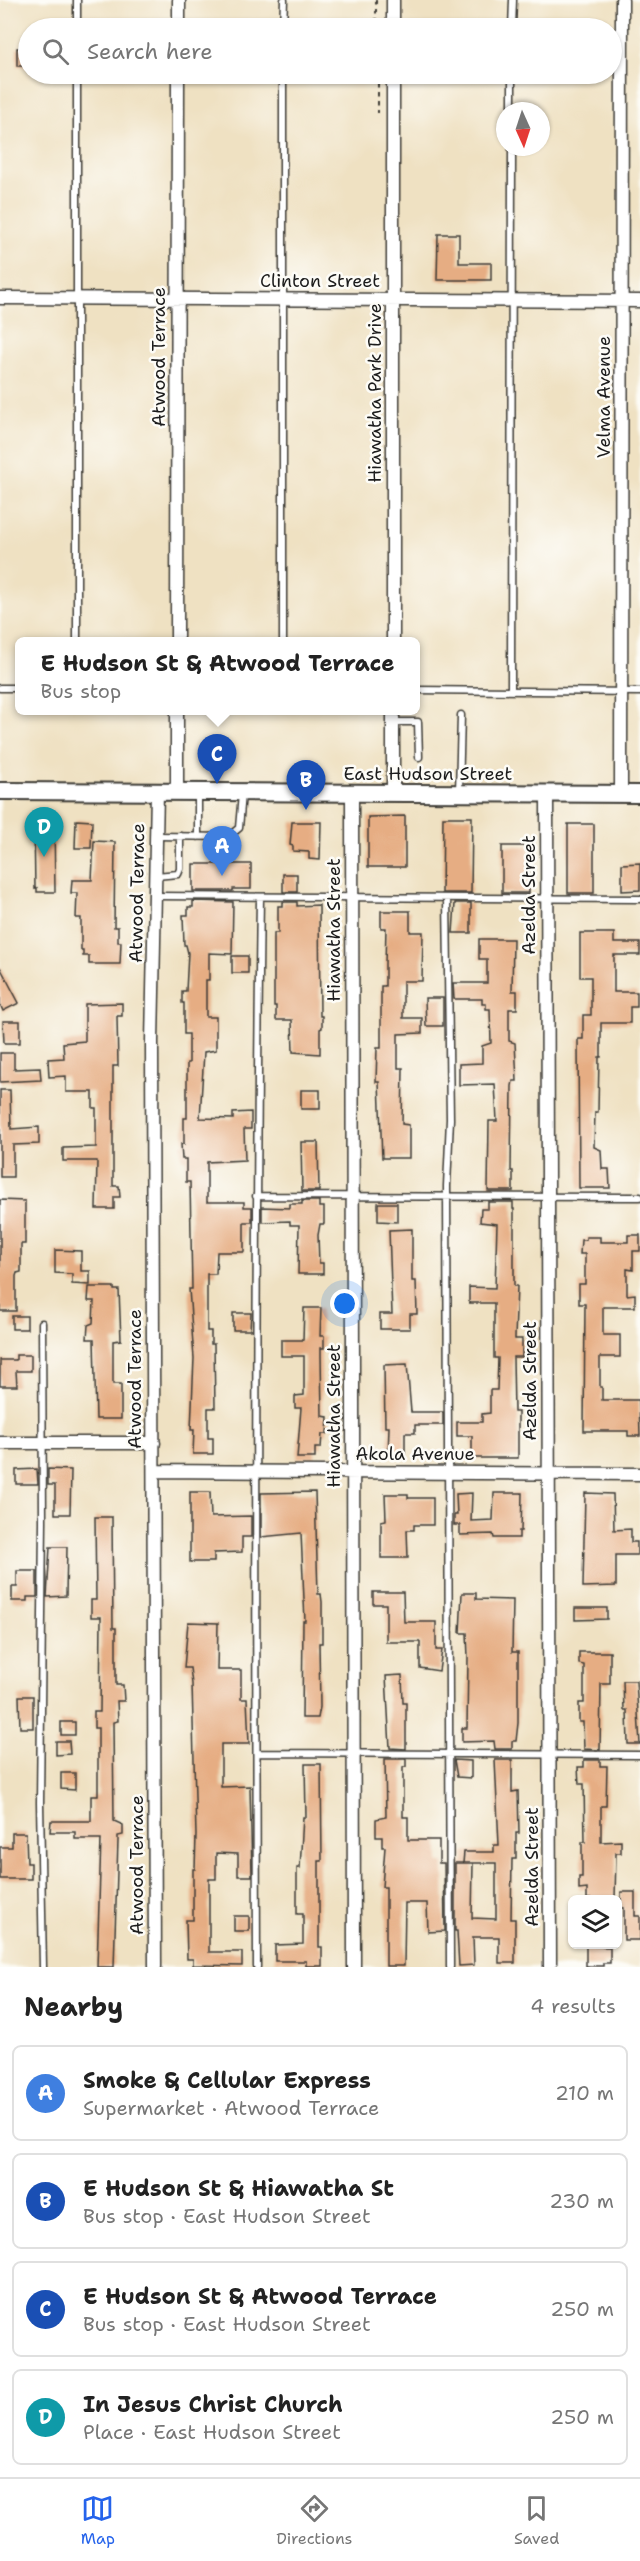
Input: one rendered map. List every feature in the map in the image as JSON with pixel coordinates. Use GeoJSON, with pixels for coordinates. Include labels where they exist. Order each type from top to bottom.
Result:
{"type":"FeatureCollection","features":[{"type":"Feature","properties":{"kind":"main road","name":"East Hudson Street"},"geometry":{"type":"LineString","coordinates":[[0,791],[640,794]]}},
{"type":"Feature","properties":{"kind":"street"},"geometry":{"type":"LineString","coordinates":[[178,18],[179,0]]}},
{"type":"Feature","properties":{"kind":"street"},"geometry":{"type":"LineString","coordinates":[[393,0],[393,18]]}},
{"type":"Feature","properties":{"kind":"street","name":"Velma Avenue"},"geometry":{"type":"LineString","coordinates":[[621,794],[622,0]]}},
{"type":"Feature","properties":{"kind":"street","name":"Atwood Terrace"},"geometry":{"type":"LineString","coordinates":[[177,637],[178,84]]}},
{"type":"Feature","properties":{"kind":"street","name":"Hiawatha Park Drive"},"geometry":{"type":"LineString","coordinates":[[393,84],[393,637]]}},
{"type":"Feature","properties":{"kind":"street","name":"Clinton Street"},"geometry":{"type":"LineString","coordinates":[[0,298],[640,301]]}},
{"type":"Feature","properties":{"kind":"street"},"geometry":{"type":"LineString","coordinates":[[177,715],[177,792]]}},
{"type":"Feature","properties":{"kind":"street"},"geometry":{"type":"LineString","coordinates":[[393,716],[393,793]]}},
{"type":"Feature","properties":{"kind":"street","name":"Atwood Terrace"},"geometry":{"type":"LineString","coordinates":[[155,1967],[152,1042],[157,792]]}},
{"type":"Feature","properties":{"kind":"street","name":"Hiawatha Street"},"geometry":{"type":"LineString","coordinates":[[352,793],[354,1967]]}},
{"type":"Feature","properties":{"kind":"street","name":"Azelda Street"},"geometry":{"type":"LineString","coordinates":[[547,794],[550,1967]]}},
{"type":"Feature","properties":{"kind":"street"},"geometry":{"type":"LineString","coordinates":[[0,1443],[153,1443]]}},
{"type":"Feature","properties":{"kind":"street","name":"Akola Avenue"},"geometry":{"type":"LineString","coordinates":[[154,1471],[640,1474]]}},
{"type":"Feature","properties":{"kind":"lane"},"geometry":{"type":"LineString","coordinates":[[77,0],[77,18]]}},
{"type":"Feature","properties":{"kind":"lane"},"geometry":{"type":"LineString","coordinates":[[284,0],[284,18]]}},
{"type":"Feature","properties":{"kind":"lane"},"geometry":{"type":"LineString","coordinates":[[512,18],[513,0]]}},
{"type":"Feature","properties":{"kind":"lane"},"geometry":{"type":"LineString","coordinates":[[77,84],[77,637]]}},
{"type":"Feature","properties":{"kind":"lane"},"geometry":{"type":"LineString","coordinates":[[283,84],[283,637]]}},
{"type":"Feature","properties":{"kind":"lane"},"geometry":{"type":"LineString","coordinates":[[512,84],[512,102]]}},
{"type":"Feature","properties":{"kind":"lane"},"geometry":{"type":"LineString","coordinates":[[511,691],[512,156]]}},
{"type":"Feature","properties":{"kind":"lane"},"geometry":{"type":"LineString","coordinates":[[420,690],[640,692]]}},
{"type":"Feature","properties":{"kind":"lane"},"geometry":{"type":"LineString","coordinates":[[459,794],[461,715]]}},
{"type":"Feature","properties":{"kind":"lane"},"geometry":{"type":"LineString","coordinates":[[393,716],[418,722],[419,757]]}},
{"type":"Feature","properties":{"kind":"lane"},"geometry":{"type":"LineString","coordinates":[[198,792],[198,837]]}},
{"type":"Feature","properties":{"kind":"lane"},"geometry":{"type":"LineString","coordinates":[[157,836],[228,837],[239,828],[242,792]]}},
{"type":"Feature","properties":{"kind":"lane"},"geometry":{"type":"LineString","coordinates":[[156,876],[178,874],[180,836]]}},
{"type":"Feature","properties":{"kind":"lane"},"geometry":{"type":"LineString","coordinates":[[155,896],[640,899]]}},
{"type":"Feature","properties":{"kind":"lane"},"geometry":{"type":"LineString","coordinates":[[257,1967],[256,1196],[260,897]]}},
{"type":"Feature","properties":{"kind":"lane"},"geometry":{"type":"LineString","coordinates":[[447,898],[450,1967]]}},
{"type":"Feature","properties":{"kind":"lane"},"geometry":{"type":"LineString","coordinates":[[256,1196],[640,1197]]}},
{"type":"Feature","properties":{"kind":"lane"},"geometry":{"type":"LineString","coordinates":[[42,1323],[40,1803],[43,1967]]}},
{"type":"Feature","properties":{"kind":"lane"},"geometry":{"type":"LineString","coordinates":[[257,1753],[640,1755]]}},
{"type":"Feature","properties":{"kind":"path"},"geometry":{"type":"LineString","coordinates":[[376,0],[376,18]]}},
{"type":"Feature","properties":{"kind":"building"},"geometry":{"type":"Polygon","coordinates":[[[438,234],[459,234],[459,263],[491,263],[491,280],[437,280],[438,234]]]}},
{"type":"Feature","properties":{"kind":"building"},"geometry":{"type":"Polygon","coordinates":[[[405,816],[405,867],[368,867],[368,817],[405,816]]]}},
{"type":"Feature","properties":{"kind":"building"},"geometry":{"type":"Polygon","coordinates":[[[443,817],[472,817],[471,893],[442,893],[443,817]]]}},
{"type":"Feature","properties":{"kind":"building"},"geometry":{"type":"Polygon","coordinates":[[[76,820],[92,821],[91,848],[75,848],[76,820]]]}},
{"type":"Feature","properties":{"kind":"building"},"geometry":{"type":"Polygon","coordinates":[[[54,821],[55,892],[37,892],[37,888],[35,889],[34,822],[54,821]]]}},
{"type":"Feature","properties":{"kind":"building"},"geometry":{"type":"Polygon","coordinates":[[[292,822],[321,822],[320,860],[309,859],[309,852],[293,851],[293,846],[290,845],[292,822]]]}},
{"type":"Feature","properties":{"kind":"building"},"geometry":{"type":"Polygon","coordinates":[[[568,824],[594,824],[594,893],[568,893],[568,824]]]}},
{"type":"Feature","properties":{"kind":"building"},"geometry":{"type":"Polygon","coordinates":[[[94,841],[115,842],[114,927],[118,927],[118,942],[121,942],[120,964],[89,964],[89,956],[83,956],[83,950],[81,950],[81,918],[76,918],[77,893],[71,893],[72,880],[92,880],[94,841]]]}},
{"type":"Feature","properties":{"kind":"building"},"geometry":{"type":"Polygon","coordinates":[[[502,846],[529,846],[529,893],[502,893],[502,846]]]}},
{"type":"Feature","properties":{"kind":"building"},"geometry":{"type":"Polygon","coordinates":[[[640,863],[640,890],[622,891],[622,864],[640,863]]]}},
{"type":"Feature","properties":{"kind":"building"},"geometry":{"type":"Polygon","coordinates":[[[193,864],[251,864],[251,889],[193,891],[193,864]]]}},
{"type":"Feature","properties":{"kind":"building"},"geometry":{"type":"Polygon","coordinates":[[[283,874],[297,874],[297,892],[283,892],[283,874]]]}},
{"type":"Feature","properties":{"kind":"building"},"geometry":{"type":"Polygon","coordinates":[[[193,901],[233,902],[232,954],[209,953],[206,1017],[216,1017],[216,1050],[204,1052],[200,1118],[233,1119],[233,1113],[251,1112],[251,1129],[244,1129],[245,1160],[207,1162],[207,1202],[244,1202],[244,1207],[252,1207],[252,1222],[244,1222],[244,1252],[217,1252],[216,1274],[207,1274],[207,1331],[211,1331],[211,1344],[214,1344],[215,1408],[208,1408],[208,1438],[213,1438],[213,1454],[193,1454],[194,1430],[191,1430],[194,1358],[189,1289],[192,1289],[190,1182],[186,1182],[186,1159],[182,1159],[181,1144],[184,1144],[184,1118],[187,1118],[187,1063],[189,1063],[189,1034],[184,1034],[184,1003],[182,1003],[182,991],[186,991],[188,953],[184,945],[183,915],[188,915],[188,907],[193,907],[193,901]]]}},
{"type":"Feature","properties":{"kind":"building"},"geometry":{"type":"Polygon","coordinates":[[[283,902],[297,902],[297,906],[319,905],[320,1016],[322,1016],[320,1054],[293,1052],[292,1020],[276,1020],[274,933],[278,933],[278,906],[283,906],[283,902]]]}},
{"type":"Feature","properties":{"kind":"building"},"geometry":{"type":"Polygon","coordinates":[[[455,903],[471,903],[471,933],[453,933],[455,903]]]}},
{"type":"Feature","properties":{"kind":"building"},"geometry":{"type":"Polygon","coordinates":[[[381,911],[410,911],[410,932],[423,932],[422,981],[403,981],[403,1018],[422,1018],[422,1033],[398,1034],[398,1068],[403,1068],[402,1124],[409,1125],[409,1158],[382,1158],[379,1082],[376,1082],[377,1048],[381,1048],[381,986],[385,986],[386,928],[381,928],[381,911]]]}},
{"type":"Feature","properties":{"kind":"building"},"geometry":{"type":"Polygon","coordinates":[[[580,933],[614,933],[614,943],[640,943],[640,955],[614,955],[614,992],[637,992],[637,1007],[630,1007],[630,1023],[601,1023],[598,1112],[595,1112],[594,1147],[601,1150],[602,1169],[609,1169],[610,1188],[579,1188],[578,1039],[583,1039],[583,1015],[591,1015],[591,977],[580,977],[580,933]]]}},
{"type":"Feature","properties":{"kind":"building"},"geometry":{"type":"Polygon","coordinates":[[[479,939],[513,939],[512,991],[517,991],[517,1009],[509,1009],[509,1041],[515,1043],[517,1081],[513,1081],[512,1086],[511,1171],[513,1171],[513,1191],[488,1191],[489,1121],[497,1121],[495,1084],[459,1085],[459,1064],[482,1063],[482,1046],[491,1043],[490,1009],[486,1009],[486,1004],[482,1004],[482,999],[454,999],[453,983],[487,983],[487,959],[479,959],[479,939]]]}},
{"type":"Feature","properties":{"kind":"building"},"geometry":{"type":"Polygon","coordinates":[[[232,956],[248,956],[248,973],[232,973],[232,956]]]}},
{"type":"Feature","properties":{"kind":"building"},"geometry":{"type":"Polygon","coordinates":[[[0,967],[19,1003],[3,1011],[0,1004],[0,967]]]}},
{"type":"Feature","properties":{"kind":"building"},"geometry":{"type":"Polygon","coordinates":[[[425,998],[443,998],[443,1026],[426,1026],[425,998]]]}},
{"type":"Feature","properties":{"kind":"building"},"geometry":{"type":"Polygon","coordinates":[[[122,1003],[122,1016],[117,1016],[118,1066],[113,1066],[113,1186],[119,1186],[120,1197],[114,1197],[114,1209],[96,1209],[97,1161],[63,1161],[63,1148],[96,1147],[96,1108],[93,1108],[93,1092],[66,1092],[66,1076],[49,1077],[48,1059],[64,1058],[63,1043],[85,1041],[85,1004],[122,1003]]]}},
{"type":"Feature","properties":{"kind":"building"},"geometry":{"type":"Polygon","coordinates":[[[3,1021],[20,1021],[20,1043],[4,1043],[3,1021]]]}},
{"type":"Feature","properties":{"kind":"building"},"geometry":{"type":"Polygon","coordinates":[[[0,1053],[14,1053],[14,1069],[40,1068],[41,1080],[0,1082],[0,1053]]]}},
{"type":"Feature","properties":{"kind":"building"},"geometry":{"type":"Polygon","coordinates":[[[0,1090],[10,1090],[11,1129],[39,1127],[39,1144],[13,1145],[13,1177],[0,1177],[0,1090]]]}},
{"type":"Feature","properties":{"kind":"building"},"geometry":{"type":"Polygon","coordinates":[[[301,1090],[320,1090],[320,1109],[301,1109],[301,1090]]]}},
{"type":"Feature","properties":{"kind":"building"},"geometry":{"type":"Polygon","coordinates":[[[301,1142],[318,1142],[319,1191],[302,1191],[301,1142]]]}},
{"type":"Feature","properties":{"kind":"building"},"geometry":{"type":"Polygon","coordinates":[[[0,1200],[25,1201],[25,1244],[21,1244],[21,1272],[16,1276],[16,1311],[0,1311],[0,1200]]]}},
{"type":"Feature","properties":{"kind":"building"},"geometry":{"type":"Polygon","coordinates":[[[302,1201],[319,1201],[319,1207],[324,1207],[324,1224],[320,1224],[318,1235],[319,1263],[323,1263],[323,1274],[298,1274],[299,1225],[290,1225],[290,1221],[262,1222],[262,1207],[290,1208],[290,1204],[302,1204],[302,1201]]]}},
{"type":"Feature","properties":{"kind":"building"},"geometry":{"type":"Polygon","coordinates":[[[488,1202],[513,1202],[514,1209],[514,1286],[517,1286],[515,1339],[522,1339],[522,1357],[513,1357],[514,1412],[518,1412],[518,1458],[472,1458],[472,1436],[457,1436],[457,1422],[482,1422],[482,1414],[490,1413],[490,1390],[497,1390],[498,1358],[494,1358],[494,1303],[469,1303],[469,1287],[495,1288],[497,1224],[480,1222],[481,1209],[488,1209],[488,1202]]]}},
{"type":"Feature","properties":{"kind":"building"},"geometry":{"type":"Polygon","coordinates":[[[378,1203],[397,1203],[397,1222],[378,1221],[378,1203]]]}},
{"type":"Feature","properties":{"kind":"building"},"geometry":{"type":"Polygon","coordinates":[[[412,1229],[412,1281],[416,1281],[417,1314],[410,1314],[410,1329],[380,1329],[380,1314],[392,1314],[389,1230],[412,1229]]]}},
{"type":"Feature","properties":{"kind":"building"},"geometry":{"type":"Polygon","coordinates":[[[628,1235],[640,1235],[640,1251],[633,1251],[633,1270],[627,1269],[627,1295],[635,1294],[635,1307],[603,1307],[603,1335],[620,1335],[620,1357],[600,1357],[600,1387],[602,1387],[602,1400],[639,1400],[640,1436],[628,1436],[628,1431],[584,1431],[585,1304],[579,1304],[579,1284],[585,1284],[585,1254],[580,1254],[581,1240],[586,1240],[586,1237],[600,1237],[600,1242],[628,1242],[628,1235]]]}},
{"type":"Feature","properties":{"kind":"building"},"geometry":{"type":"Polygon","coordinates":[[[55,1250],[81,1251],[81,1271],[90,1271],[90,1285],[72,1284],[72,1274],[55,1273],[55,1250]]]}},
{"type":"Feature","properties":{"kind":"building"},"geometry":{"type":"Polygon","coordinates":[[[89,1287],[114,1287],[114,1290],[119,1290],[121,1340],[113,1341],[113,1384],[121,1384],[121,1419],[96,1419],[94,1339],[87,1339],[88,1325],[93,1323],[94,1301],[88,1301],[89,1287]]]}},
{"type":"Feature","properties":{"kind":"building"},"geometry":{"type":"Polygon","coordinates":[[[304,1308],[321,1308],[320,1336],[324,1336],[324,1348],[321,1348],[322,1416],[328,1417],[327,1434],[322,1434],[321,1448],[315,1448],[315,1458],[297,1458],[301,1408],[295,1408],[295,1396],[304,1395],[304,1356],[281,1356],[281,1340],[303,1340],[304,1308]]]}},
{"type":"Feature","properties":{"kind":"building"},"geometry":{"type":"Polygon","coordinates":[[[233,1313],[251,1313],[250,1330],[233,1330],[233,1313]]]}},
{"type":"Feature","properties":{"kind":"building"},"geometry":{"type":"Polygon","coordinates":[[[12,1316],[27,1316],[27,1329],[12,1329],[12,1316]]]}},
{"type":"Feature","properties":{"kind":"building"},"geometry":{"type":"Polygon","coordinates":[[[16,1355],[31,1355],[31,1371],[16,1371],[17,1386],[0,1386],[0,1360],[16,1360],[16,1355]]]}},
{"type":"Feature","properties":{"kind":"building"},"geometry":{"type":"Polygon","coordinates":[[[407,1364],[411,1412],[443,1412],[443,1425],[415,1425],[415,1433],[405,1433],[405,1455],[388,1455],[389,1427],[385,1427],[384,1365],[407,1364]]]}},
{"type":"Feature","properties":{"kind":"building"},"geometry":{"type":"Polygon","coordinates":[[[37,1469],[38,1484],[16,1484],[16,1470],[37,1469]]]}},
{"type":"Feature","properties":{"kind":"building"},"geometry":{"type":"Polygon","coordinates":[[[48,1469],[71,1470],[70,1514],[55,1514],[55,1485],[48,1485],[48,1469]]]}},
{"type":"Feature","properties":{"kind":"building"},"geometry":{"type":"Polygon","coordinates":[[[190,1492],[210,1492],[211,1517],[251,1516],[251,1537],[242,1537],[242,1552],[214,1553],[214,1562],[190,1562],[190,1492]]]}},
{"type":"Feature","properties":{"kind":"building"},"geometry":{"type":"Polygon","coordinates":[[[315,1492],[318,1594],[321,1594],[322,1602],[322,1643],[319,1643],[320,1707],[318,1718],[302,1718],[303,1621],[305,1621],[301,1533],[261,1537],[261,1493],[315,1492]]]}},
{"type":"Feature","properties":{"kind":"building"},"geometry":{"type":"Polygon","coordinates":[[[472,1493],[471,1521],[493,1520],[494,1493],[522,1493],[519,1538],[494,1538],[493,1534],[460,1535],[460,1525],[454,1525],[454,1515],[457,1515],[456,1494],[472,1493]]]}},
{"type":"Feature","properties":{"kind":"building"},"geometry":{"type":"Polygon","coordinates":[[[585,1493],[613,1494],[614,1530],[631,1529],[631,1542],[637,1542],[637,1555],[616,1555],[616,1586],[583,1587],[585,1493]]]}},
{"type":"Feature","properties":{"kind":"building"},"geometry":{"type":"Polygon","coordinates":[[[385,1494],[408,1494],[408,1498],[433,1498],[433,1525],[414,1525],[414,1530],[407,1530],[408,1558],[381,1558],[381,1521],[386,1520],[385,1494]]]}},
{"type":"Feature","properties":{"kind":"building"},"geometry":{"type":"Polygon","coordinates":[[[95,1517],[112,1517],[116,1685],[123,1685],[124,1701],[117,1701],[118,1721],[113,1722],[114,1821],[123,1825],[123,1835],[118,1836],[114,1967],[97,1967],[101,1839],[75,1839],[75,1832],[50,1832],[51,1821],[91,1821],[91,1796],[98,1796],[98,1728],[94,1728],[94,1712],[100,1712],[101,1617],[91,1617],[91,1600],[96,1600],[95,1517]]]}},
{"type":"Feature","properties":{"kind":"building"},"geometry":{"type":"Polygon","coordinates":[[[50,1547],[67,1547],[66,1596],[47,1597],[50,1547]]]}},
{"type":"Feature","properties":{"kind":"building"},"geometry":{"type":"Polygon","coordinates":[[[17,1571],[37,1571],[37,1597],[27,1597],[27,1601],[12,1601],[12,1587],[17,1587],[17,1571]]]}},
{"type":"Feature","properties":{"kind":"building"},"geometry":{"type":"Polygon","coordinates":[[[373,1592],[403,1592],[404,1622],[436,1622],[436,1650],[442,1650],[439,1671],[420,1668],[420,1642],[386,1642],[386,1604],[373,1604],[373,1592]]]}},
{"type":"Feature","properties":{"kind":"building"},"geometry":{"type":"Polygon","coordinates":[[[462,1593],[476,1593],[476,1599],[513,1600],[512,1652],[518,1652],[518,1723],[516,1741],[512,1741],[512,1749],[495,1749],[494,1741],[462,1742],[462,1728],[467,1728],[468,1657],[467,1633],[460,1633],[462,1593]]]}},
{"type":"Feature","properties":{"kind":"building"},"geometry":{"type":"Polygon","coordinates":[[[575,1608],[607,1608],[607,1619],[575,1620],[575,1608]]]}},
{"type":"Feature","properties":{"kind":"building"},"geometry":{"type":"Polygon","coordinates":[[[188,1622],[218,1623],[217,1670],[241,1670],[241,1699],[247,1699],[249,1744],[221,1744],[221,1787],[250,1786],[252,1876],[238,1876],[238,1854],[216,1853],[216,1879],[209,1879],[209,1952],[242,1952],[242,1966],[193,1965],[193,1959],[187,1959],[186,1920],[193,1920],[196,1835],[192,1684],[190,1668],[184,1668],[188,1622]]]}},
{"type":"Feature","properties":{"kind":"building"},"geometry":{"type":"Polygon","coordinates":[[[579,1652],[610,1652],[610,1684],[601,1684],[600,1750],[584,1749],[583,1722],[579,1722],[579,1703],[584,1703],[584,1665],[579,1664],[579,1652]]]}},
{"type":"Feature","properties":{"kind":"building"},"geometry":{"type":"Polygon","coordinates":[[[402,1675],[403,1703],[406,1703],[406,1749],[390,1748],[386,1676],[402,1675]]]}},
{"type":"Feature","properties":{"kind":"building"},"geometry":{"type":"Polygon","coordinates":[[[623,1681],[636,1681],[640,1744],[628,1744],[623,1681]]]}},
{"type":"Feature","properties":{"kind":"building"},"geometry":{"type":"Polygon","coordinates":[[[19,1696],[33,1696],[33,1728],[20,1728],[19,1696]]]}},
{"type":"Feature","properties":{"kind":"building"},"geometry":{"type":"Polygon","coordinates":[[[61,1722],[75,1722],[75,1735],[61,1735],[61,1722]]]}},
{"type":"Feature","properties":{"kind":"building"},"geometry":{"type":"Polygon","coordinates":[[[56,1741],[69,1741],[70,1754],[56,1755],[56,1741]]]}},
{"type":"Feature","properties":{"kind":"building"},"geometry":{"type":"Polygon","coordinates":[[[385,1759],[406,1759],[406,1767],[403,1767],[403,1817],[408,1817],[408,1840],[439,1840],[439,1863],[444,1863],[445,1931],[428,1932],[427,1903],[405,1903],[404,1966],[386,1966],[386,1887],[382,1887],[385,1847],[382,1847],[382,1837],[376,1837],[376,1819],[386,1817],[385,1759]]]}},
{"type":"Feature","properties":{"kind":"building"},"geometry":{"type":"Polygon","coordinates":[[[454,1760],[471,1761],[471,1778],[457,1777],[454,1760]]]}},
{"type":"Feature","properties":{"kind":"building"},"geometry":{"type":"Polygon","coordinates":[[[495,1760],[512,1760],[512,1792],[518,1791],[519,1833],[516,1833],[516,1859],[512,1859],[511,1919],[515,1919],[515,1963],[499,1963],[499,1937],[473,1937],[474,1965],[459,1966],[457,1931],[455,1931],[455,1863],[463,1863],[464,1852],[494,1852],[494,1845],[499,1845],[495,1760]],[[473,1863],[472,1918],[496,1919],[496,1863],[473,1863]]]}},
{"type":"Feature","properties":{"kind":"building"},"geometry":{"type":"Polygon","coordinates":[[[584,1760],[600,1760],[600,1766],[607,1766],[606,1806],[601,1806],[601,1842],[621,1841],[621,1853],[616,1853],[615,1895],[587,1895],[587,1889],[579,1890],[579,1877],[582,1877],[582,1842],[585,1842],[584,1784],[579,1784],[578,1767],[584,1767],[584,1760]]]}},
{"type":"Feature","properties":{"kind":"building"},"geometry":{"type":"Polygon","coordinates":[[[305,1764],[321,1764],[322,1861],[319,1861],[319,1947],[322,1947],[322,1966],[306,1966],[306,1961],[275,1961],[275,1945],[303,1944],[303,1914],[297,1914],[297,1868],[300,1868],[303,1817],[306,1817],[305,1764]]]}},
{"type":"Feature","properties":{"kind":"building"},"geometry":{"type":"Polygon","coordinates":[[[61,1773],[75,1773],[75,1790],[61,1789],[61,1773]]]}},
{"type":"Feature","properties":{"kind":"building"},"geometry":{"type":"Polygon","coordinates":[[[12,1833],[26,1833],[27,1863],[31,1863],[31,1879],[0,1879],[0,1847],[12,1847],[12,1833]]]}},
{"type":"Feature","properties":{"kind":"building"},"geometry":{"type":"Polygon","coordinates":[[[621,1892],[635,1892],[635,1916],[640,1916],[640,1940],[624,1940],[624,1908],[622,1908],[621,1892]]]}},
{"type":"Feature","properties":{"kind":"building"},"geometry":{"type":"Polygon","coordinates":[[[234,1916],[249,1916],[249,1931],[234,1931],[234,1916]]]}},
{"type":"Feature","properties":{"kind":"building"},"geometry":{"type":"Polygon","coordinates":[[[586,1949],[610,1949],[610,1963],[603,1963],[603,1966],[586,1966],[586,1949]]]}},
{"type":"Feature","properties":{"kind":"place","name":"E Hudson St & Atwood Terrace"},"geometry":{"type":"Point","coordinates":[217,784]}},
{"type":"Feature","properties":{"kind":"place","name":"E Hudson St & Hiawatha St"},"geometry":{"type":"Point","coordinates":[306,810]}},
{"type":"Feature","properties":{"kind":"place","name":"In Jesus Christ Church"},"geometry":{"type":"Point","coordinates":[44,857]}},
{"type":"Feature","properties":{"kind":"place","name":"Smoke & Cellular Express"},"geometry":{"type":"Point","coordinates":[222,876]}}]}
